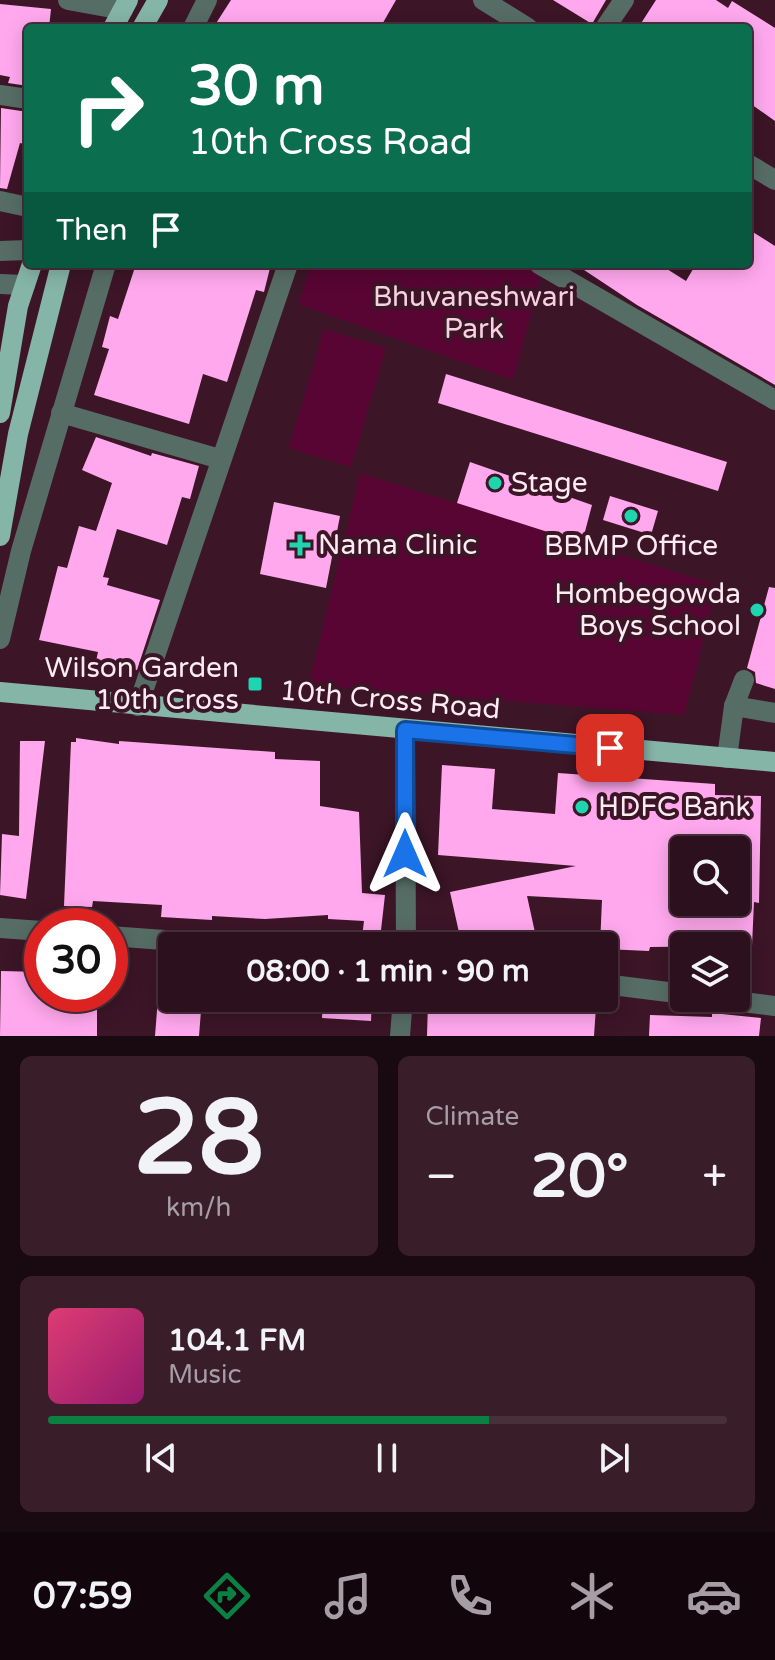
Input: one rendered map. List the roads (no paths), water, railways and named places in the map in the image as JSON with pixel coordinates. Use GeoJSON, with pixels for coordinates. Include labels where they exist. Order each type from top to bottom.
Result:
{"type":"FeatureCollection","features":[{"type":"Feature","properties":{"kind":"main road"},"geometry":{"type":"LineString","coordinates":[[144,24],[158,0]]}},
{"type":"Feature","properties":{"kind":"main road"},"geometry":{"type":"LineString","coordinates":[[0,413],[31,268]]}},
{"type":"Feature","properties":{"kind":"main road"},"geometry":{"type":"LineString","coordinates":[[0,536],[18,434],[60,268]]}},
{"type":"Feature","properties":{"kind":"main road","name":"10th Cross Road"},"geometry":{"type":"LineString","coordinates":[[0,692],[775,762]]}},
{"type":"Feature","properties":{"kind":"street"},"geometry":{"type":"LineString","coordinates":[[68,0],[121,13]]}},
{"type":"Feature","properties":{"kind":"street"},"geometry":{"type":"LineString","coordinates":[[195,24],[207,0]]}},
{"type":"Feature","properties":{"kind":"street"},"geometry":{"type":"LineString","coordinates":[[483,0],[522,24]]}},
{"type":"Feature","properties":{"kind":"street"},"geometry":{"type":"LineString","coordinates":[[608,24],[624,0]]}},
{"type":"Feature","properties":{"kind":"street"},"geometry":{"type":"LineString","coordinates":[[0,95],[24,98]]}},
{"type":"Feature","properties":{"kind":"street"},"geometry":{"type":"LineString","coordinates":[[752,166],[775,180]]}},
{"type":"Feature","properties":{"kind":"street"},"geometry":{"type":"LineString","coordinates":[[0,201],[24,206]]}},
{"type":"Feature","properties":{"kind":"street"},"geometry":{"type":"LineString","coordinates":[[0,251],[24,250]]}},
{"type":"Feature","properties":{"kind":"street"},"geometry":{"type":"LineString","coordinates":[[0,639],[61,413],[105,268]]}},
{"type":"Feature","properties":{"kind":"street"},"geometry":{"type":"LineString","coordinates":[[138,706],[287,268]]}},
{"type":"Feature","properties":{"kind":"street"},"geometry":{"type":"LineString","coordinates":[[546,268],[775,400]]}},
{"type":"Feature","properties":{"kind":"street"},"geometry":{"type":"LineString","coordinates":[[0,284],[25,285]]}},
{"type":"Feature","properties":{"kind":"street"},"geometry":{"type":"LineString","coordinates":[[61,413],[220,459]]}},
{"type":"Feature","properties":{"kind":"street"},"geometry":{"type":"LineString","coordinates":[[727,758],[734,706],[744,680]]}},
{"type":"Feature","properties":{"kind":"street"},"geometry":{"type":"LineString","coordinates":[[734,706],[775,713]]}},
{"type":"Feature","properties":{"kind":"street"},"geometry":{"type":"LineString","coordinates":[[405,730],[406,932]]}},
{"type":"Feature","properties":{"kind":"street"},"geometry":{"type":"LineString","coordinates":[[0,928],[24,930]]}},
{"type":"Feature","properties":{"kind":"street"},"geometry":{"type":"LineString","coordinates":[[128,937],[158,940]]}},
{"type":"Feature","properties":{"kind":"street"},"geometry":{"type":"LineString","coordinates":[[618,986],[670,992]]}},
{"type":"Feature","properties":{"kind":"street"},"geometry":{"type":"LineString","coordinates":[[750,1003],[775,1006]]}},
{"type":"Feature","properties":{"kind":"street"},"geometry":{"type":"LineString","coordinates":[[400,1036],[402,1012]]}},
{"type":"Feature","properties":{"kind":"place","name":"Stage"},"geometry":{"type":"Point","coordinates":[495,483]}},
{"type":"Feature","properties":{"kind":"place","name":"BBMP Office"},"geometry":{"type":"Point","coordinates":[631,516]}},
{"type":"Feature","properties":{"kind":"place","name":"Nama Clinic"},"geometry":{"type":"Point","coordinates":[300,545]}},
{"type":"Feature","properties":{"kind":"place","name":"Hombegowda Boys School"},"geometry":{"type":"Point","coordinates":[757,610]}},
{"type":"Feature","properties":{"kind":"place","name":"Wilson Garden 10th Cross"},"geometry":{"type":"Point","coordinates":[255,684]}},
{"type":"Feature","properties":{"kind":"place","name":"HDFC Bank"},"geometry":{"type":"Point","coordinates":[582,807]}},
{"type":"Feature","properties":{"kind":"park label","name":"Bhuvaneshwari Park"},"geometry":{"type":"Point","coordinates":[474,313]}}]}
